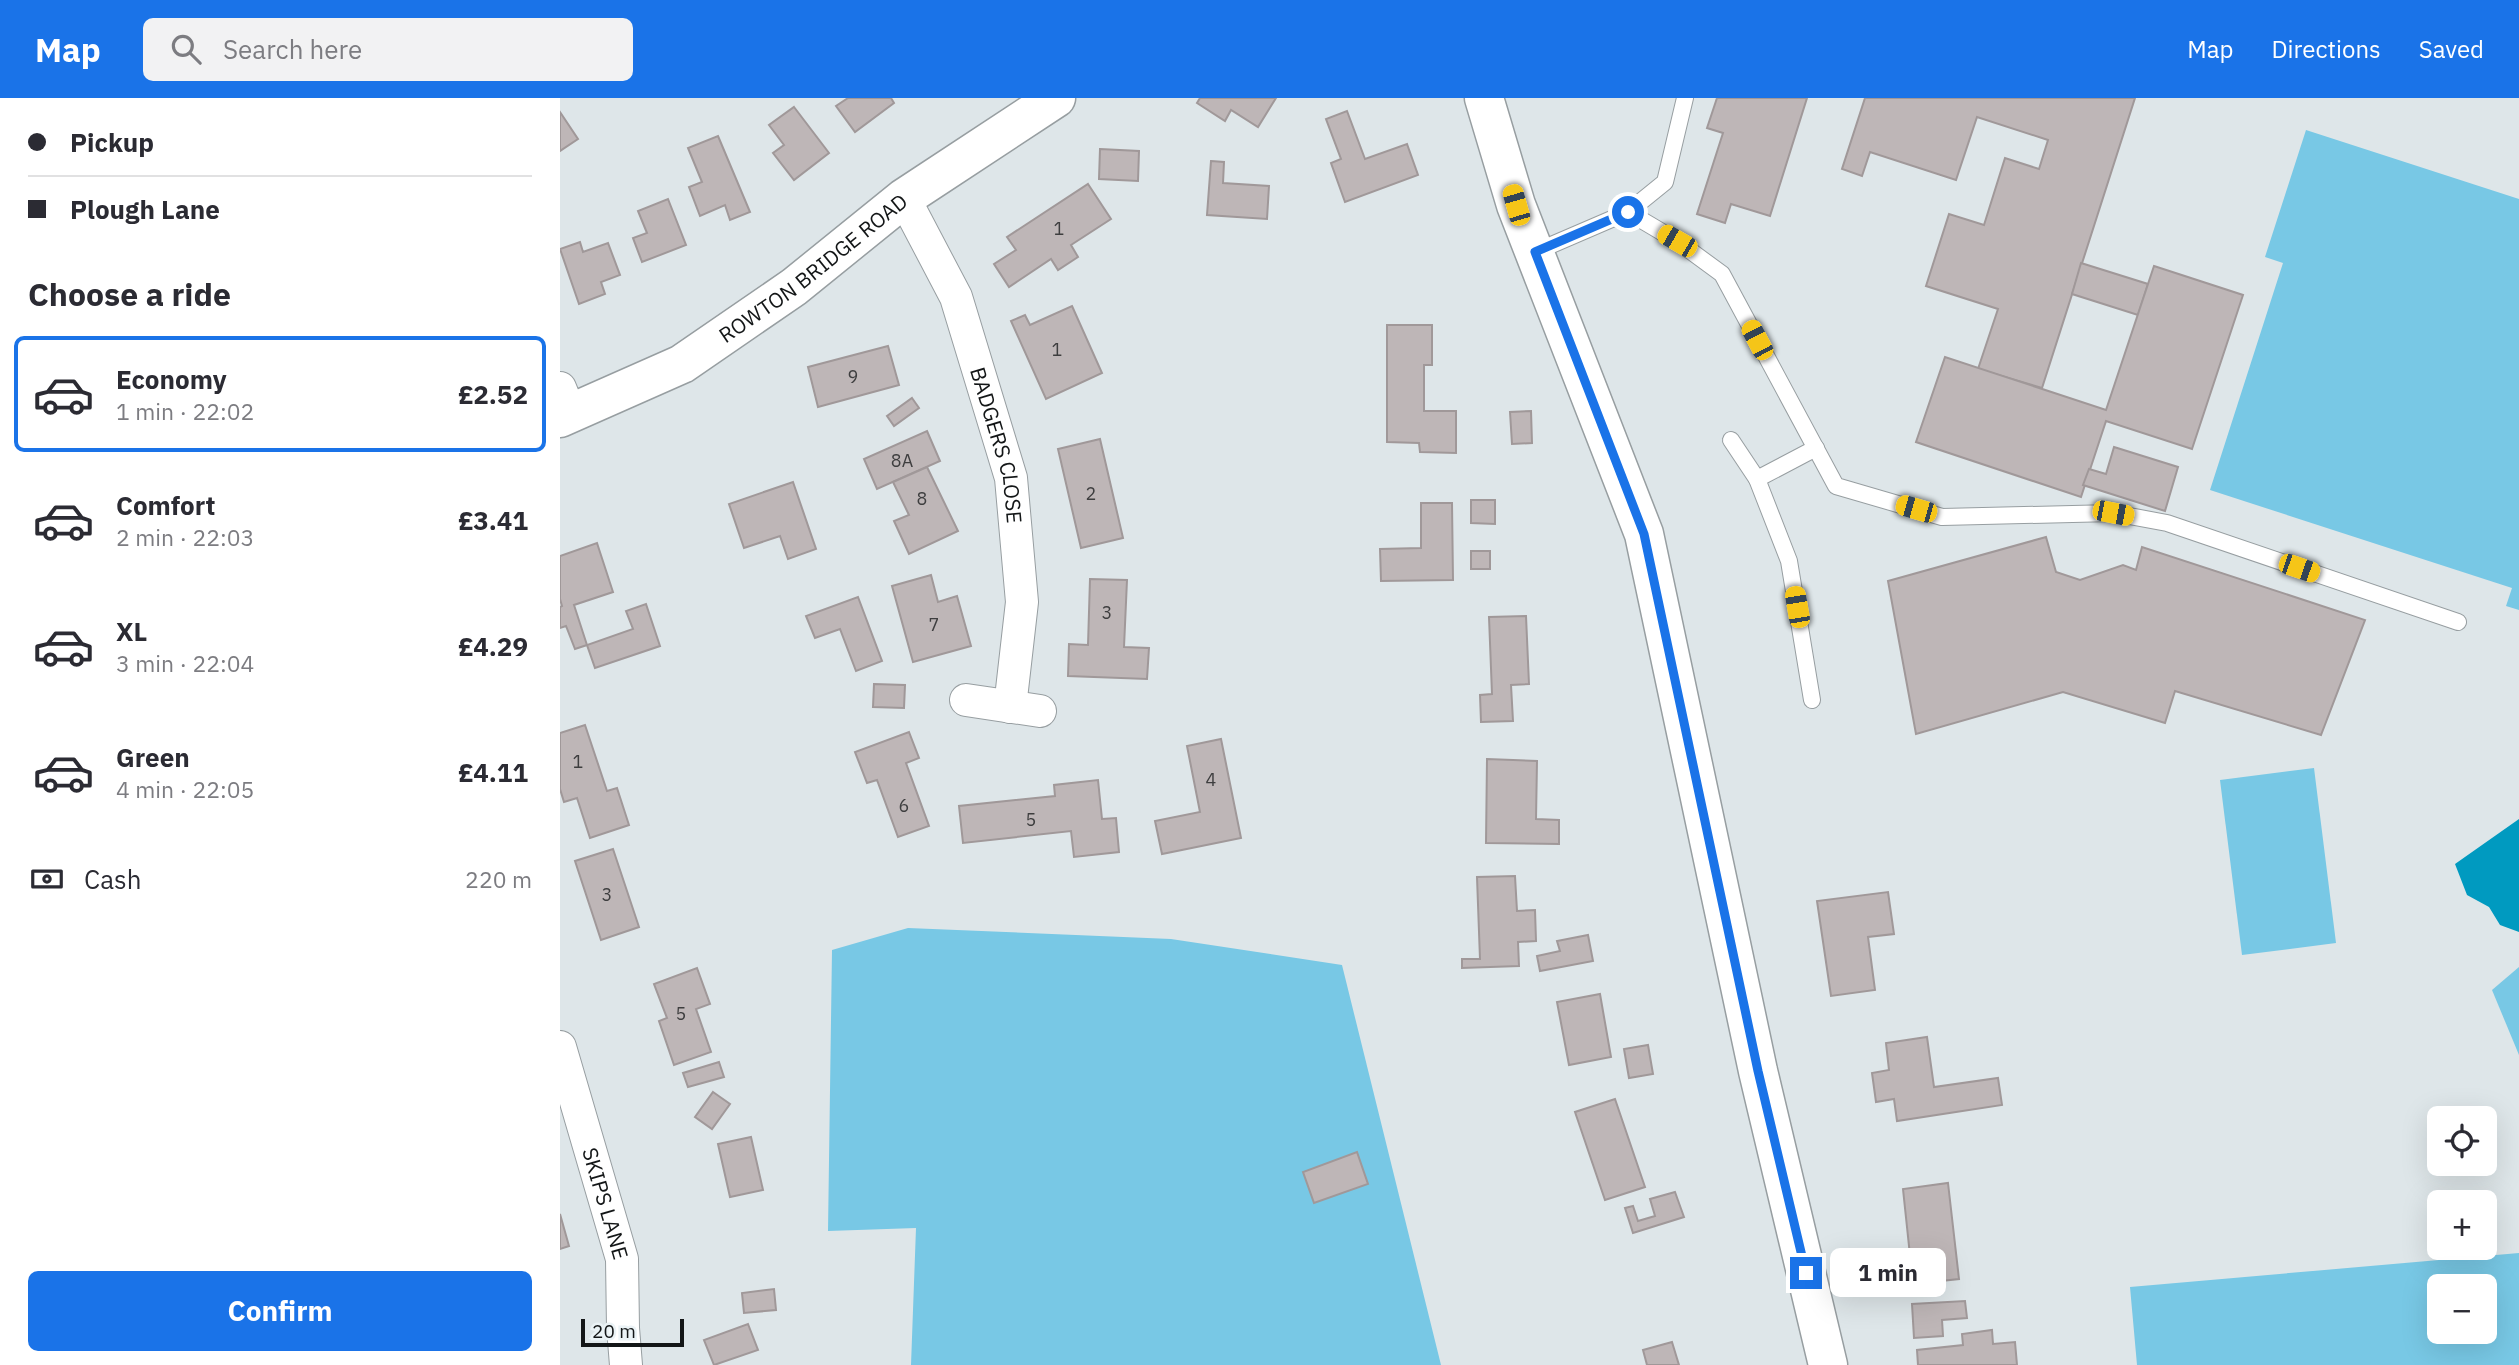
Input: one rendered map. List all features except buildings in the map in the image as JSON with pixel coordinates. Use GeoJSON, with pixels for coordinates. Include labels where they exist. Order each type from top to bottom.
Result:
{"type":"FeatureCollection","features":[{"type":"Feature","properties":{"kind":"street","name":"ROWTON BRIDGE ROAD"},"geometry":{"type":"LineString","coordinates":[[564,407],[682,364],[794,287],[904,198],[1056,98]]}},
{"type":"Feature","properties":{"kind":"street"},"geometry":{"type":"LineString","coordinates":[[1484,98],[1516,205],[1644,534],[1758,1071],[1828,1365]]}},
{"type":"Feature","properties":{"kind":"street","name":"BADGERS CLOSE"},"geometry":{"type":"LineString","coordinates":[[904,198],[956,297],[1011,478],[1022,602],[1025,709],[966,700]]}},
{"type":"Feature","properties":{"kind":"street","name":"SKIPS LANE"},"geometry":{"type":"LineString","coordinates":[[560,1046],[622,1259],[622,1328],[626,1365]]}},
{"type":"Feature","properties":{"kind":"lane"},"geometry":{"type":"LineString","coordinates":[[1535,252],[1628,212],[1665,182],[1685,98]]}},
{"type":"Feature","properties":{"kind":"lane"},"geometry":{"type":"LineString","coordinates":[[1628,212],[1677,241],[1722,274],[1836,486],[1942,517],[2113,513],[2167,523],[2458,622]]}},
{"type":"Feature","properties":{"kind":"lane"},"geometry":{"type":"LineString","coordinates":[[1731,440],[1757,479],[1789,561],[1812,700]]}},
{"type":"Feature","properties":{"kind":"lane"},"geometry":{"type":"LineString","coordinates":[[1757,479],[1816,448]]}},
{"type":"Feature","properties":{"kind":"shaded area"},"geometry":{"type":"Polygon","coordinates":[[[2306,130],[2519,199],[2519,610],[2506,606],[2512,588],[2210,490],[2283,263],[2265,257],[2306,130]]]}},
{"type":"Feature","properties":{"kind":"shaded area"},"geometry":{"type":"Polygon","coordinates":[[[2314,768],[2336,943],[2242,955],[2220,780],[2314,768]]]}},
{"type":"Feature","properties":{"kind":"shaded area"},"geometry":{"type":"Polygon","coordinates":[[[2519,819],[2519,932],[2500,925],[2489,907],[2467,895],[2455,864],[2519,819]]]}},
{"type":"Feature","properties":{"kind":"shaded area"},"geometry":{"type":"Polygon","coordinates":[[[908,928],[1171,939],[1342,965],[1441,1365],[911,1365],[916,1228],[828,1231],[832,950],[908,928]]]}},
{"type":"Feature","properties":{"kind":"shaded area"},"geometry":{"type":"Polygon","coordinates":[[[2519,967],[2519,1055],[2492,990],[2519,967]]]}},
{"type":"Feature","properties":{"kind":"shaded area"},"geometry":{"type":"Polygon","coordinates":[[[2519,1253],[2519,1365],[2137,1365],[2130,1287],[2439,1260],[2497,1260],[2497,1255],[2519,1253]]]}},
{"type":"Feature","properties":{"kind":"route"},"geometry":{"type":"LineString","coordinates":[[1628,212],[1535,252],[1644,534],[1758,1071],[1806,1273]]}}]}
